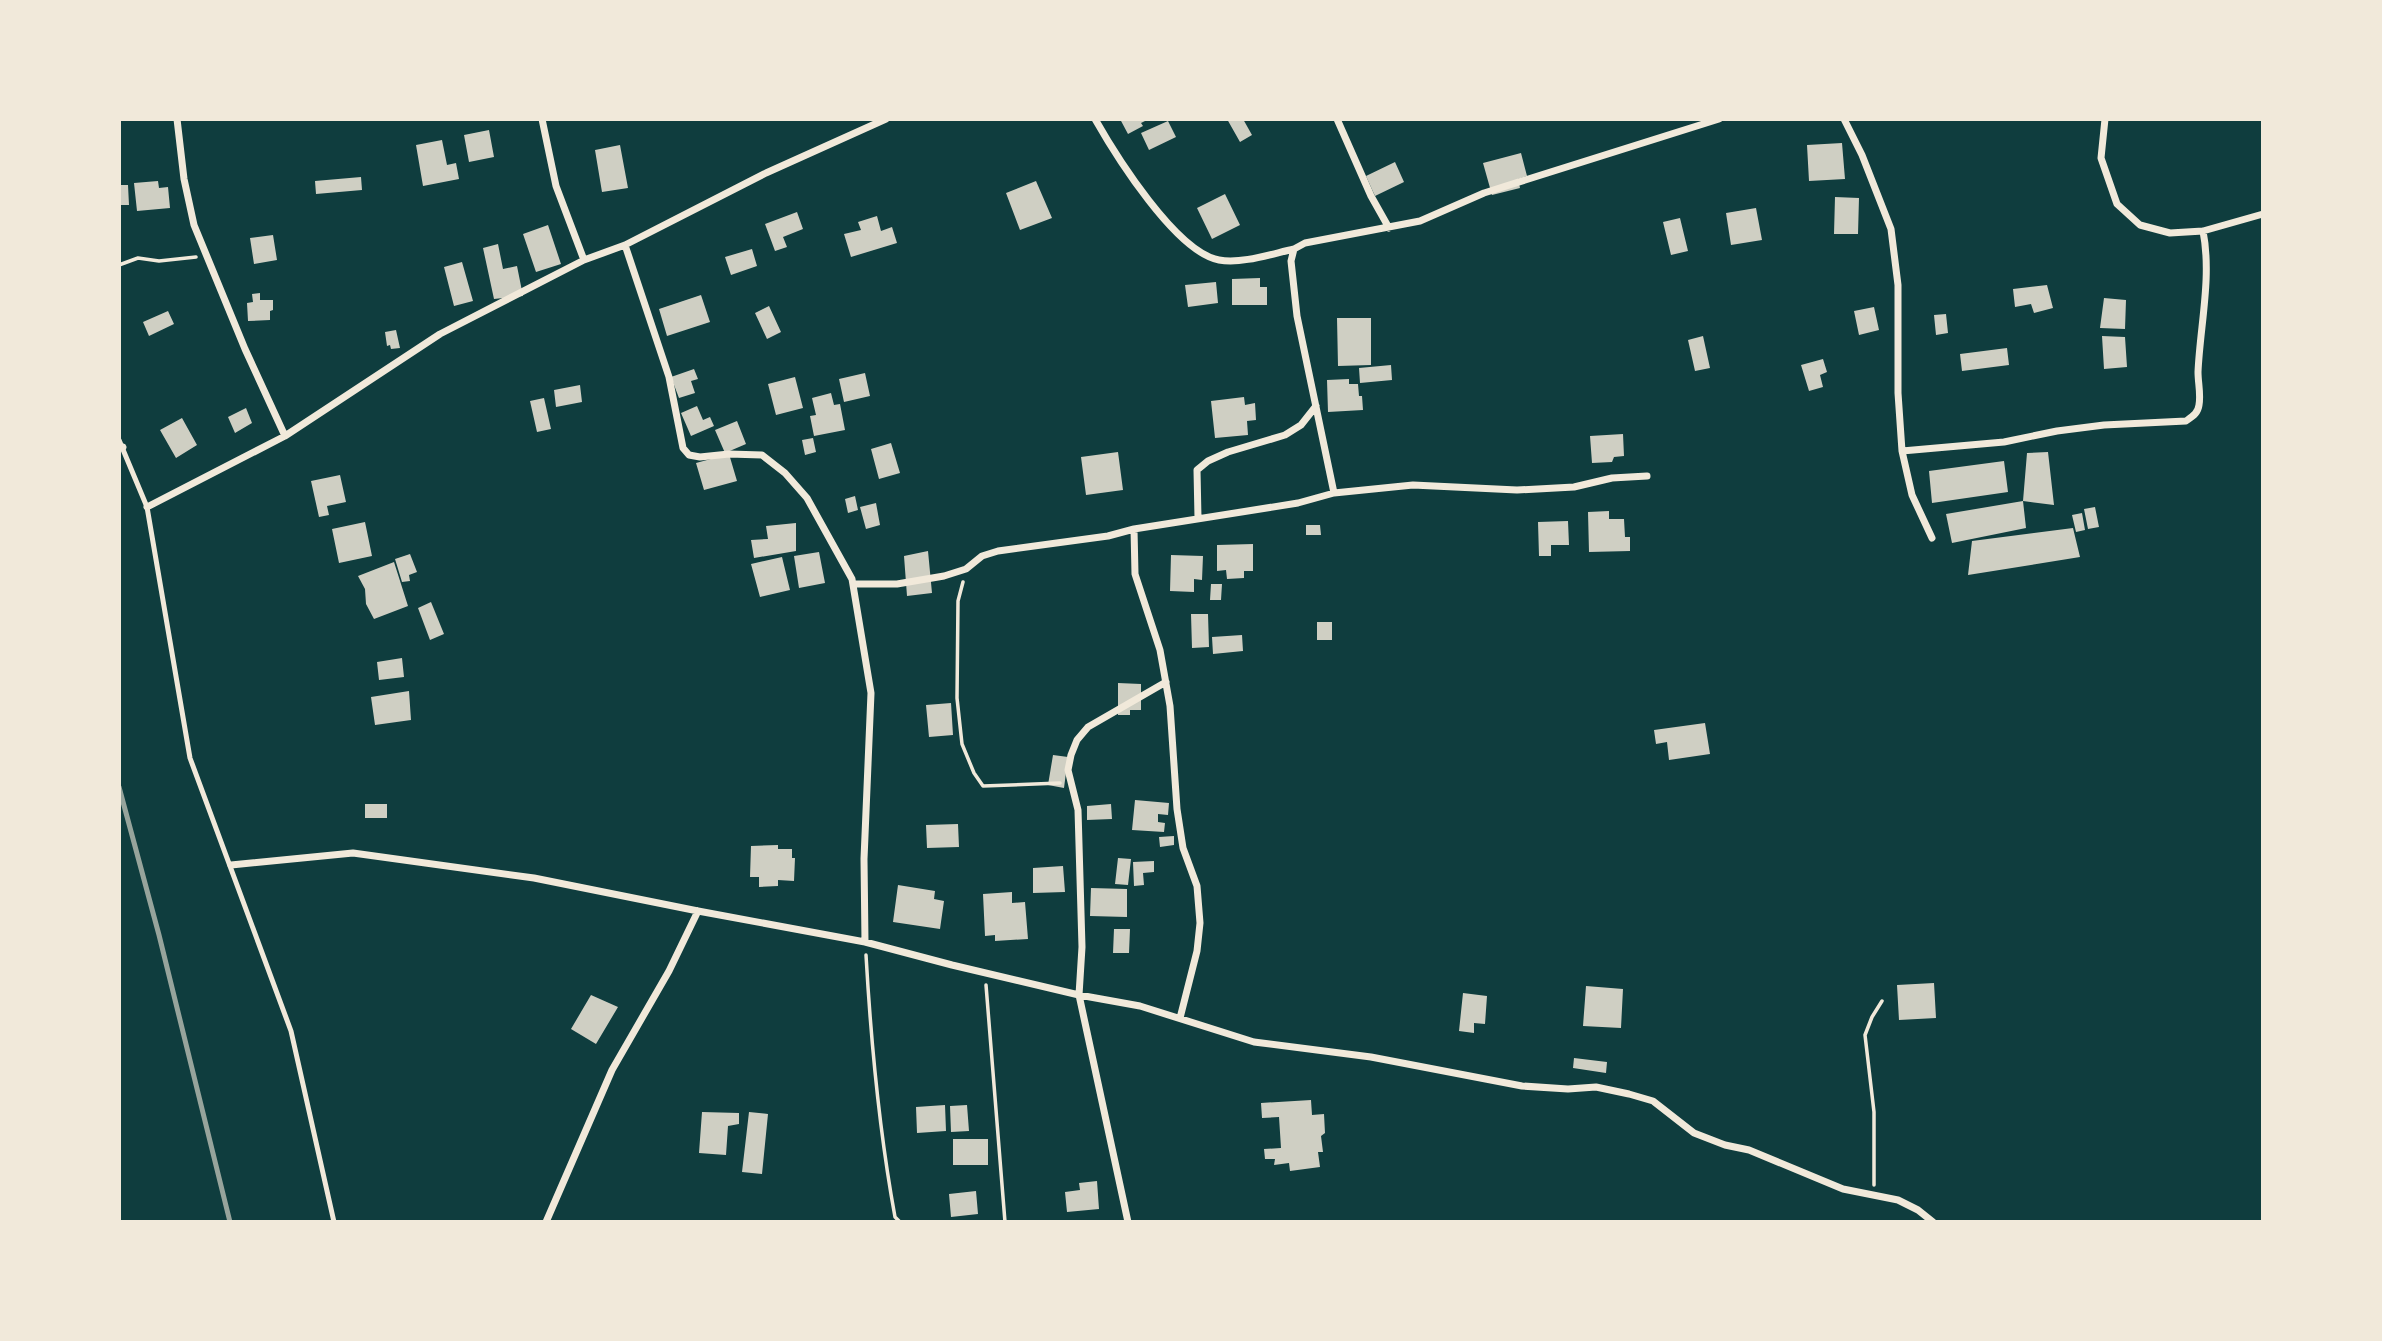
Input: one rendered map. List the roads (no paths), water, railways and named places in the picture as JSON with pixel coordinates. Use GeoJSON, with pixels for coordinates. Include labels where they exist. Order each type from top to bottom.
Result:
{"type":"FeatureCollection","features":[{"type":"Feature","properties":{"kind":"street"},"geometry":{"type":"LineString","coordinates":[[177,119],[184,178],[194,225],[245,349],[285,436]]}},
{"type":"Feature","properties":{"kind":"street"},"geometry":{"type":"LineString","coordinates":[[542,119],[556,186],[584,260]]}},
{"type":"Feature","properties":{"kind":"street"},"geometry":{"type":"LineString","coordinates":[[147,507],[285,436],[440,334],[584,260],[625,246],[766,173],[886,119]]}},
{"type":"Feature","properties":{"kind":"street"},"geometry":{"type":"LineString","coordinates":[[1095,119],[1145,196],[1178,234],[1204,254],[1218,260],[1236,261],[1294,249],[1305,243],[1420,221],[1484,193],[1719,119]]}},
{"type":"Feature","properties":{"kind":"street"},"geometry":{"type":"LineString","coordinates":[[1337,119],[1371,196],[1389,228]]}},
{"type":"Feature","properties":{"kind":"street"},"geometry":{"type":"LineString","coordinates":[[1844,119],[1862,155],[1891,229],[1898,285],[1898,393],[1902,451],[1912,495],[1932,538]]}},
{"type":"Feature","properties":{"kind":"street"},"geometry":{"type":"LineString","coordinates":[[2105,119],[2101,158],[2117,204],[2140,225],[2170,233],[2203,231],[2263,214]]}},
{"type":"Feature","properties":{"kind":"street"},"geometry":{"type":"LineString","coordinates":[[1902,451],[2004,442],[2104,425],[2186,421],[2196,414],[2200,404],[2198,374],[2204,319],[2206,246],[2203,231]]}},
{"type":"Feature","properties":{"kind":"street"},"geometry":{"type":"LineString","coordinates":[[625,246],[669,377],[683,448],[689,454],[700,457],[762,455],[786,473],[807,498],[853,584],[871,693],[864,859],[865,942]]}},
{"type":"Feature","properties":{"kind":"street"},"geometry":{"type":"LineString","coordinates":[[1294,249],[1291,261],[1297,316],[1334,494]]}},
{"type":"Feature","properties":{"kind":"street"},"geometry":{"type":"LineString","coordinates":[[1198,518],[1197,470],[1208,461],[1228,452],[1285,435],[1301,425],[1315,406]]}},
{"type":"Feature","properties":{"kind":"street"},"geometry":{"type":"LineString","coordinates":[[853,584],[897,584],[944,576],[967,569],[982,555],[999,551],[1108,536],[1134,529],[1298,503],[1334,494],[1413,485],[1517,490],[1574,487],[1612,478],[1647,476]]}},
{"type":"Feature","properties":{"kind":"street"},"geometry":{"type":"LineString","coordinates":[[1134,529],[1135,574],[1160,650],[1166,682],[1177,809],[1183,848],[1196,886],[1200,923],[1197,951],[1180,1018]]}},
{"type":"Feature","properties":{"kind":"street"},"geometry":{"type":"LineString","coordinates":[[1128,1222],[1079,995],[1082,947],[1078,810],[1068,770],[1077,740],[1088,727],[1166,682]]}},
{"type":"Feature","properties":{"kind":"street"},"geometry":{"type":"LineString","coordinates":[[230,865],[353,853],[534,878],[865,942],[1079,995],[1140,1006],[1254,1042],[1371,1057],[1522,1086],[1568,1089],[1596,1087],[1653,1101],[1694,1133],[1725,1146],[1749,1150],[1843,1189],[1898,1199],[1933,1222]]}},
{"type":"Feature","properties":{"kind":"street"},"geometry":{"type":"LineString","coordinates":[[546,1222],[612,1070],[669,971],[698,911]]}},
{"type":"Feature","properties":{"kind":"lane"},"geometry":{"type":"LineString","coordinates":[[120,445],[147,507],[190,758],[291,1031],[334,1222]]}},
{"type":"Feature","properties":{"kind":"railway"},"geometry":{"type":"LineString","coordinates":[[119,787],[159,935],[230,1222]]}}]}
